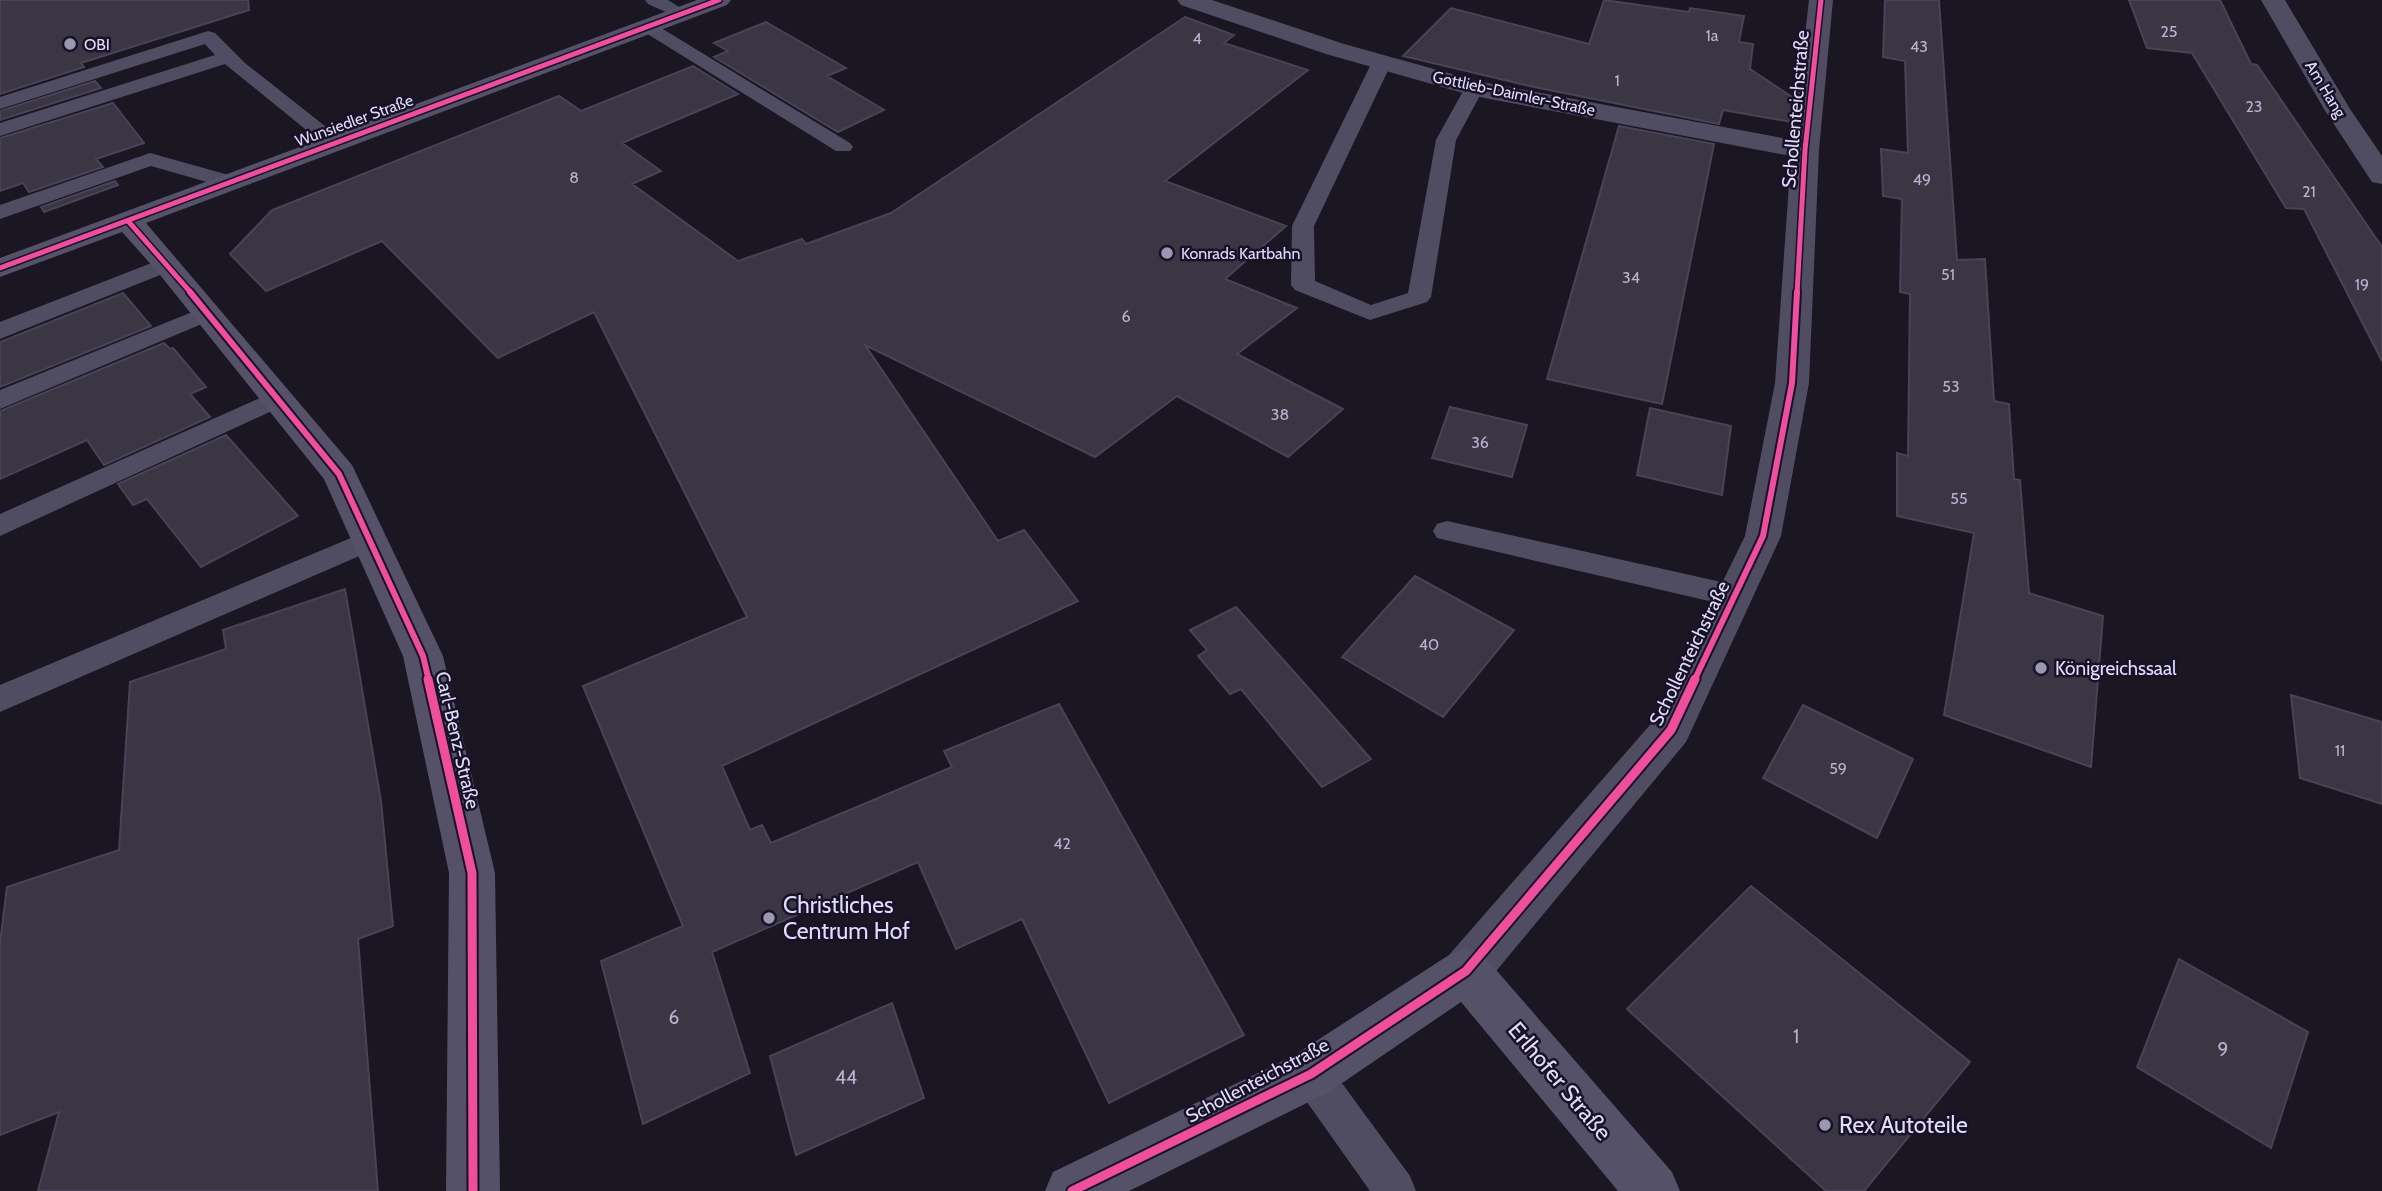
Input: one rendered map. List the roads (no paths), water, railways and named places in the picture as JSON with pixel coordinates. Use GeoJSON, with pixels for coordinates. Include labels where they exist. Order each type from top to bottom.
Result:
{"type":"FeatureCollection","features":[{"type":"Feature","properties":{"kind":"street","name":"Wunsiedler Straße"},"geometry":{"type":"LineString","coordinates":[[0,268],[719,0]]}},
{"type":"Feature","properties":{"kind":"street","name":"Gottlieb-Daimler-Straße"},"geometry":{"type":"LineString","coordinates":[[1189,0],[1382,62],[1474,88],[1805,150]]}},
{"type":"Feature","properties":{"kind":"street","name":"Schollenteichstraße"},"geometry":{"type":"LineString","coordinates":[[1072,1191],[1311,1074],[1466,971],[1671,730],[1763,536],[1792,383],[1805,150],[1821,0]]}},
{"type":"Feature","properties":{"kind":"street","name":"Am Hang"},"geometry":{"type":"LineString","coordinates":[[2273,0],[2337,109],[2382,176]]}},
{"type":"Feature","properties":{"kind":"street","name":"Carl-Benz-Straße"},"geometry":{"type":"LineString","coordinates":[[128,221],[167,264],[339,474],[422,656],[472,873],[474,1191]]}},
{"type":"Feature","properties":{"kind":"street","name":"Erlhofer Straße"},"geometry":{"type":"LineString","coordinates":[[1466,971],[1653,1191]]}},
{"type":"Feature","properties":{"kind":"lane"},"geometry":{"type":"LineString","coordinates":[[654,0],[681,14]]}},
{"type":"Feature","properties":{"kind":"lane"},"geometry":{"type":"LineString","coordinates":[[648,26],[843,146]]}},
{"type":"Feature","properties":{"kind":"lane"},"geometry":{"type":"LineString","coordinates":[[0,103],[208,37],[228,57],[333,142]]}},
{"type":"Feature","properties":{"kind":"lane"},"geometry":{"type":"LineString","coordinates":[[0,130],[228,57]]}},
{"type":"Feature","properties":{"kind":"lane"},"geometry":{"type":"LineString","coordinates":[[1382,62],[1303,226],[1303,285],[1370,313],[1419,297],[1446,140],[1474,88]]}},
{"type":"Feature","properties":{"kind":"lane"},"geometry":{"type":"LineString","coordinates":[[0,212],[150,159],[228,182]]}},
{"type":"Feature","properties":{"kind":"lane"},"geometry":{"type":"LineString","coordinates":[[0,331],[167,264]]}},
{"type":"Feature","properties":{"kind":"lane"},"geometry":{"type":"LineString","coordinates":[[0,400],[207,313]]}},
{"type":"Feature","properties":{"kind":"lane"},"geometry":{"type":"LineString","coordinates":[[0,526],[278,398]]}},
{"type":"Feature","properties":{"kind":"lane","name":"Schollenteichstraße"},"geometry":{"type":"LineString","coordinates":[[1447,531],[1735,596]]}},
{"type":"Feature","properties":{"kind":"lane"},"geometry":{"type":"LineString","coordinates":[[0,699],[370,540]]}},
{"type":"Feature","properties":{"kind":"lane"},"geometry":{"type":"LineString","coordinates":[[1311,1074],[1395,1191]]}},
{"type":"Feature","properties":{"kind":"place","name":"OBI"},"geometry":{"type":"Point","coordinates":[70,44]}},
{"type":"Feature","properties":{"kind":"place","name":"Konrads Kartbahn"},"geometry":{"type":"Point","coordinates":[1167,253]}},
{"type":"Feature","properties":{"kind":"place","name":"Königreichssaal"},"geometry":{"type":"Point","coordinates":[2041,668]}},
{"type":"Feature","properties":{"kind":"place","name":"Christliches Centrum Hof"},"geometry":{"type":"Point","coordinates":[769,918]}},
{"type":"Feature","properties":{"kind":"place","name":"Rex Autoteile"},"geometry":{"type":"Point","coordinates":[1825,1125]}}]}
